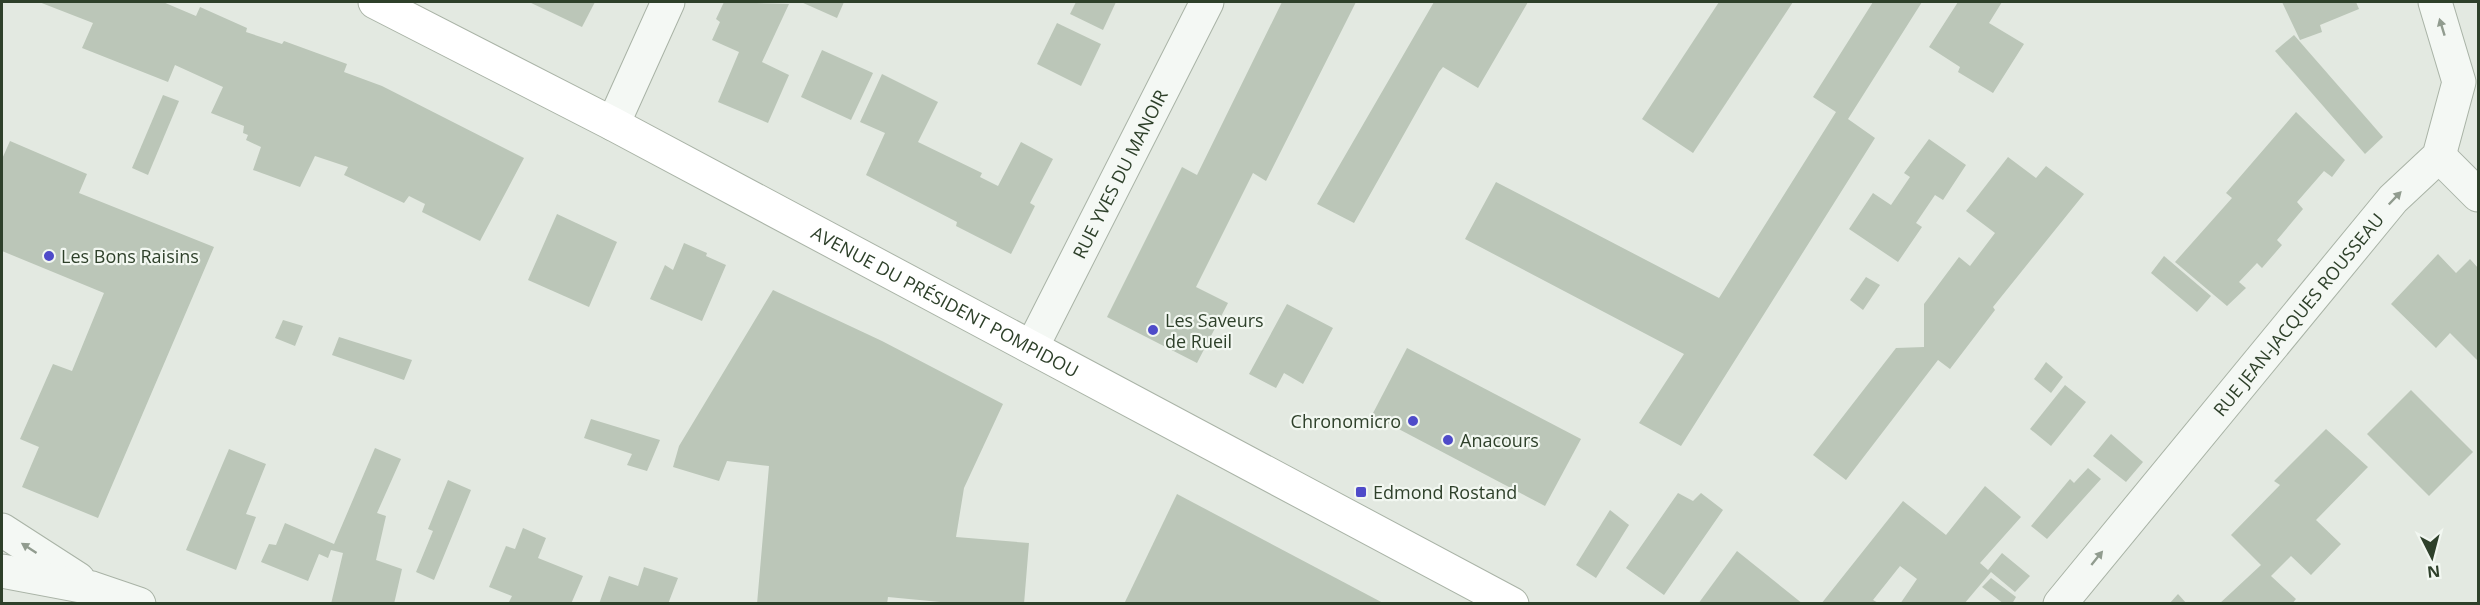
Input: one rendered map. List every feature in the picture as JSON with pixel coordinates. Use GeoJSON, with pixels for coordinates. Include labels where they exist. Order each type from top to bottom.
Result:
{"type":"FeatureCollection","features":[{"type":"Feature","properties":{"kind":"street","name":"AVENUE DU PRÉSIDENT POMPIDOU"},"geometry":{"type":"LineString","coordinates":[[375,2],[613,124],[1512,603]]}},
{"type":"Feature","properties":{"kind":"street"},"geometry":{"type":"LineString","coordinates":[[613,124],[668,2]]}},
{"type":"Feature","properties":{"kind":"street","name":"RUE YVES DU MANOIR"},"geometry":{"type":"LineString","coordinates":[[1032,347],[1207,2]]}},
{"type":"Feature","properties":{"kind":"street"},"geometry":{"type":"LineString","coordinates":[[2435,2],[2459,82],[2439,156],[2478,195]]}},
{"type":"Feature","properties":{"kind":"street","name":"RUE JEAN-JACQUES ROUSSEAU"},"geometry":{"type":"LineString","coordinates":[[2060,603],[2393,199],[2439,156]]}},
{"type":"Feature","properties":{"kind":"street"},"geometry":{"type":"LineString","coordinates":[[2,530],[92,588]]}},
{"type":"Feature","properties":{"kind":"street"},"geometry":{"type":"LineString","coordinates":[[2,571],[92,588],[139,603]]}},
{"type":"Feature","properties":{"kind":"building"},"geometry":{"type":"Polygon","coordinates":[[[39,2],[163,2],[196,16],[200,7],[247,28],[246,32],[282,44],[284,41],[347,64],[344,72],[382,86],[524,158],[480,241],[422,212],[425,204],[409,196],[404,203],[344,175],[348,167],[315,156],[300,187],[253,170],[261,147],[246,140],[248,135],[243,133],[244,126],[211,113],[223,87],[175,65],[168,82],[82,48],[93,23],[39,2]]]}},
{"type":"Feature","properties":{"kind":"building"},"geometry":{"type":"Polygon","coordinates":[[[529,2],[595,2],[582,27],[529,2]]]}},
{"type":"Feature","properties":{"kind":"building"},"geometry":{"type":"Polygon","coordinates":[[[724,2],[789,4],[762,62],[789,75],[768,123],[718,102],[739,52],[712,40],[720,22],[716,19],[724,2]]]}},
{"type":"Feature","properties":{"kind":"building"},"geometry":{"type":"Polygon","coordinates":[[[801,2],[844,2],[837,18],[801,2]]]}},
{"type":"Feature","properties":{"kind":"building"},"geometry":{"type":"Polygon","coordinates":[[[1076,2],[1116,2],[1103,30],[1070,14],[1076,2]]]}},
{"type":"Feature","properties":{"kind":"building"},"geometry":{"type":"Polygon","coordinates":[[[1282,2],[1356,2],[1266,181],[1253,173],[1196,287],[1228,303],[1197,363],[1107,317],[1182,167],[1197,175],[1282,2]]]}},
{"type":"Feature","properties":{"kind":"building"},"geometry":{"type":"Polygon","coordinates":[[[1434,2],[1528,2],[1478,88],[1443,67],[1439,72],[1354,223],[1317,204],[1434,2]]]}},
{"type":"Feature","properties":{"kind":"building"},"geometry":{"type":"Polygon","coordinates":[[[1719,2],[1793,2],[1693,153],[1642,119],[1719,2]]]}},
{"type":"Feature","properties":{"kind":"building"},"geometry":{"type":"Polygon","coordinates":[[[1873,2],[1922,2],[1848,119],[1875,138],[1681,446],[1639,423],[1684,354],[1465,239],[1496,182],[1719,298],[1836,112],[1813,97],[1873,2]]]}},
{"type":"Feature","properties":{"kind":"building"},"geometry":{"type":"Polygon","coordinates":[[[1958,2],[2002,2],[1989,23],[2024,44],[1993,93],[1958,72],[1960,67],[1929,47],[1958,2]]]}},
{"type":"Feature","properties":{"kind":"building"},"geometry":{"type":"Polygon","coordinates":[[[2282,2],[2356,2],[2359,9],[2320,25],[2322,32],[2300,40],[2282,2]]]}},
{"type":"Feature","properties":{"kind":"building"},"geometry":{"type":"Polygon","coordinates":[[[1057,23],[1101,44],[1081,86],[1037,64],[1057,23]]]}},
{"type":"Feature","properties":{"kind":"building"},"geometry":{"type":"Polygon","coordinates":[[[2294,35],[2383,137],[2365,154],[2275,51],[2294,35]]]}},
{"type":"Feature","properties":{"kind":"building"},"geometry":{"type":"Polygon","coordinates":[[[822,50],[873,73],[851,120],[801,97],[822,50]]]}},
{"type":"Feature","properties":{"kind":"building"},"geometry":{"type":"Polygon","coordinates":[[[882,74],[938,102],[918,142],[982,173],[980,177],[998,186],[1021,142],[1053,159],[1030,203],[1035,206],[1011,254],[956,226],[957,222],[866,175],[885,133],[860,122],[882,74]]]}},
{"type":"Feature","properties":{"kind":"building"},"geometry":{"type":"Polygon","coordinates":[[[163,95],[179,101],[148,175],[132,168],[163,95]]]}},
{"type":"Feature","properties":{"kind":"building"},"geometry":{"type":"Polygon","coordinates":[[[2296,112],[2345,160],[2332,177],[2324,171],[2297,202],[2303,209],[2277,240],[2282,245],[2262,268],[2257,263],[2239,282],[2246,288],[2227,306],[2175,262],[2232,198],[2226,193],[2296,112]]]}},
{"type":"Feature","properties":{"kind":"building"},"geometry":{"type":"Polygon","coordinates":[[[1929,139],[1966,165],[1943,200],[1935,195],[1916,223],[1922,227],[1898,262],[1849,229],[1873,193],[1891,205],[1910,177],[1904,173],[1929,139]]]}},
{"type":"Feature","properties":{"kind":"building"},"geometry":{"type":"Polygon","coordinates":[[[10,141],[87,174],[79,193],[214,247],[98,518],[22,487],[39,447],[20,439],[53,364],[72,371],[104,293],[2,251],[2,159],[10,141]]]}},
{"type":"Feature","properties":{"kind":"building"},"geometry":{"type":"Polygon","coordinates":[[[2008,157],[2036,178],[2046,166],[2084,194],[1993,307],[1995,310],[1950,369],[1938,360],[1846,480],[1813,455],[1896,348],[1924,347],[1924,304],[1959,257],[1970,266],[1995,233],[1966,211],[2008,157]]]}},
{"type":"Feature","properties":{"kind":"building"},"geometry":{"type":"Polygon","coordinates":[[[557,214],[617,242],[589,307],[528,280],[557,214]]]}},
{"type":"Feature","properties":{"kind":"building"},"geometry":{"type":"Polygon","coordinates":[[[684,243],[707,253],[706,256],[726,265],[702,321],[650,299],[665,265],[673,270],[684,243]]]}},
{"type":"Feature","properties":{"kind":"building"},"geometry":{"type":"Polygon","coordinates":[[[2438,254],[2456,273],[2470,259],[2478,268],[2478,361],[2450,333],[2436,348],[2391,304],[2438,254]]]}},
{"type":"Feature","properties":{"kind":"building"},"geometry":{"type":"Polygon","coordinates":[[[2164,256],[2211,296],[2197,312],[2151,273],[2164,256]]]}},
{"type":"Feature","properties":{"kind":"building"},"geometry":{"type":"Polygon","coordinates":[[[1866,277],[1880,285],[1863,310],[1850,300],[1866,277]]]}},
{"type":"Feature","properties":{"kind":"building"},"geometry":{"type":"Polygon","coordinates":[[[773,290],[882,341],[1003,404],[964,488],[956,537],[1029,543],[1024,604],[961,604],[888,597],[887,604],[757,604],[769,466],[727,461],[719,481],[673,467],[679,446],[773,290]]]}},
{"type":"Feature","properties":{"kind":"building"},"geometry":{"type":"Polygon","coordinates":[[[1287,304],[1333,328],[1303,384],[1284,373],[1276,388],[1249,374],[1287,304]]]}},
{"type":"Feature","properties":{"kind":"building"},"geometry":{"type":"Polygon","coordinates":[[[283,320],[303,326],[295,346],[275,338],[283,320]]]}},
{"type":"Feature","properties":{"kind":"building"},"geometry":{"type":"Polygon","coordinates":[[[339,337],[412,360],[404,380],[332,355],[339,337]]]}},
{"type":"Feature","properties":{"kind":"building"},"geometry":{"type":"Polygon","coordinates":[[[1407,348],[1581,439],[1545,506],[1372,415],[1407,348]]]}},
{"type":"Feature","properties":{"kind":"building"},"geometry":{"type":"Polygon","coordinates":[[[2046,362],[2063,377],[2051,393],[2034,379],[2046,362]]]}},
{"type":"Feature","properties":{"kind":"building"},"geometry":{"type":"Polygon","coordinates":[[[2065,385],[2086,402],[2051,446],[2030,429],[2065,385]]]}},
{"type":"Feature","properties":{"kind":"building"},"geometry":{"type":"Polygon","coordinates":[[[2411,390],[2473,452],[2429,496],[2367,434],[2411,390]]]}},
{"type":"Feature","properties":{"kind":"building"},"geometry":{"type":"Polygon","coordinates":[[[591,419],[660,440],[647,471],[627,465],[632,454],[584,438],[591,419]]]}},
{"type":"Feature","properties":{"kind":"building"},"geometry":{"type":"Polygon","coordinates":[[[2326,429],[2368,467],[2316,520],[2341,544],[2311,575],[2291,556],[2271,576],[2296,599],[2292,604],[2219,604],[2261,565],[2231,535],[2280,485],[2274,481],[2326,429]]]}},
{"type":"Feature","properties":{"kind":"building"},"geometry":{"type":"Polygon","coordinates":[[[2111,434],[2143,462],[2126,482],[2093,456],[2111,434]]]}},
{"type":"Feature","properties":{"kind":"building"},"geometry":{"type":"Polygon","coordinates":[[[375,448],[401,459],[377,513],[386,516],[376,560],[402,569],[394,604],[331,604],[343,553],[331,550],[328,558],[319,554],[308,581],[261,562],[269,544],[276,545],[285,523],[334,544],[375,448]]]}},
{"type":"Feature","properties":{"kind":"building"},"geometry":{"type":"Polygon","coordinates":[[[229,449],[266,464],[246,514],[256,517],[236,570],[186,550],[229,449]]]}},
{"type":"Feature","properties":{"kind":"building"},"geometry":{"type":"Polygon","coordinates":[[[2088,468],[2101,479],[2047,539],[2031,526],[2070,479],[2074,483],[2088,468]]]}},
{"type":"Feature","properties":{"kind":"building"},"geometry":{"type":"Polygon","coordinates":[[[448,480],[471,490],[434,580],[416,572],[433,531],[428,529],[448,480]]]}},
{"type":"Feature","properties":{"kind":"building"},"geometry":{"type":"Polygon","coordinates":[[[1985,486],[2021,517],[1980,563],[1988,570],[2002,553],[2030,576],[2015,592],[1991,572],[1964,604],[1900,604],[1917,579],[1900,566],[1873,600],[1880,604],[1821,604],[1903,501],[1946,535],[1985,486]]]}},
{"type":"Feature","properties":{"kind":"building"},"geometry":{"type":"Polygon","coordinates":[[[1678,493],[1693,501],[1701,493],[1723,510],[1664,595],[1626,568],[1678,493]]]}},
{"type":"Feature","properties":{"kind":"building"},"geometry":{"type":"Polygon","coordinates":[[[1177,494],[1385,604],[1124,604],[1177,494]]]}},
{"type":"Feature","properties":{"kind":"building"},"geometry":{"type":"Polygon","coordinates":[[[1610,510],[1629,525],[1596,578],[1576,565],[1610,510]]]}},
{"type":"Feature","properties":{"kind":"building"},"geometry":{"type":"Polygon","coordinates":[[[523,528],[546,538],[538,558],[583,576],[571,604],[508,604],[512,596],[489,587],[506,546],[515,549],[523,528]]]}},
{"type":"Feature","properties":{"kind":"building"},"geometry":{"type":"Polygon","coordinates":[[[1737,551],[1803,604],[1698,604],[1737,551]]]}},
{"type":"Feature","properties":{"kind":"building"},"geometry":{"type":"Polygon","coordinates":[[[644,567],[678,578],[668,604],[599,604],[609,576],[638,586],[644,567]]]}},
{"type":"Feature","properties":{"kind":"building"},"geometry":{"type":"Polygon","coordinates":[[[1991,578],[2016,597],[2012,604],[2004,604],[1982,587],[1991,578]]]}},
{"type":"Feature","properties":{"kind":"building"},"geometry":{"type":"Polygon","coordinates":[[[2178,594],[2187,604],[2169,604],[2178,594]]]}},
{"type":"Feature","properties":{"kind":"place","name":"Les Bons Raisins"},"geometry":{"type":"Point","coordinates":[49,256]}},
{"type":"Feature","properties":{"kind":"place","name":"Les Saveurs de Rueil"},"geometry":{"type":"Point","coordinates":[1153,330]}},
{"type":"Feature","properties":{"kind":"place","name":"Chronomicro"},"geometry":{"type":"Point","coordinates":[1413,421]}},
{"type":"Feature","properties":{"kind":"place","name":"Anacours"},"geometry":{"type":"Point","coordinates":[1448,440]}},
{"type":"Feature","properties":{"kind":"place","name":"Edmond Rostand"},"geometry":{"type":"Point","coordinates":[1361,492]}}]}
